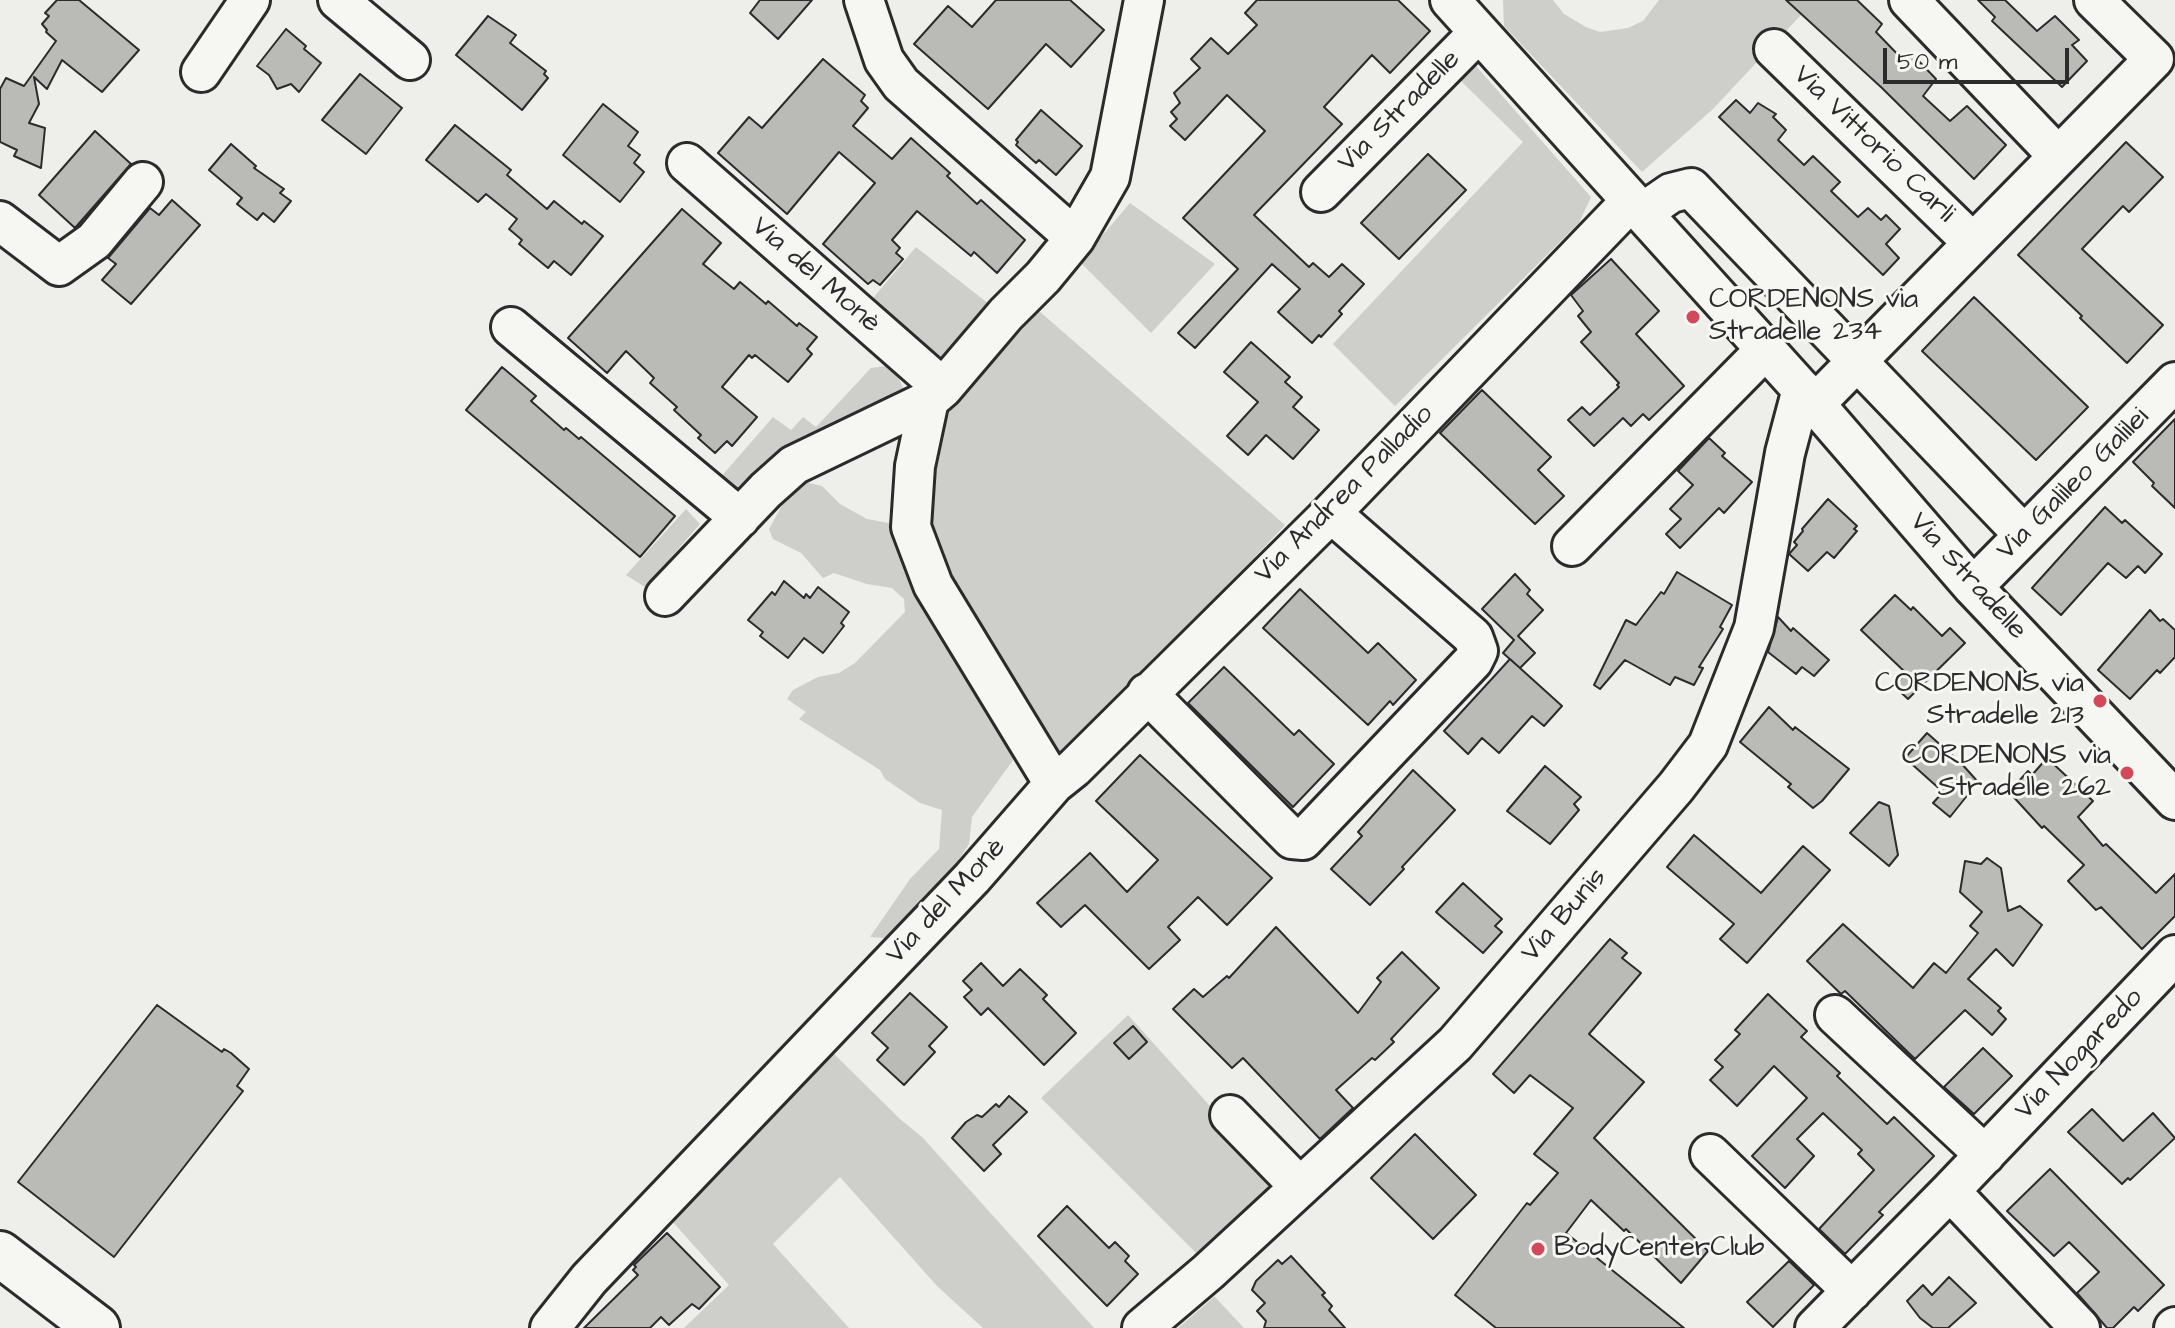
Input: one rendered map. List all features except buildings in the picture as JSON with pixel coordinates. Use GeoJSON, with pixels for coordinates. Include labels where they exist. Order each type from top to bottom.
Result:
{"type":"FeatureCollection","features":[{"type":"Feature","properties":{"kind":"main road"},"geometry":{"type":"LineString","coordinates":[[0,1254],[97,1328]]}},
{"type":"Feature","properties":{"kind":"street"},"geometry":{"type":"LineString","coordinates":[[201,72],[250,0]]}},
{"type":"Feature","properties":{"kind":"street"},"geometry":{"type":"LineString","coordinates":[[338,0],[410,60]]}},
{"type":"Feature","properties":{"kind":"street"},"geometry":{"type":"LineString","coordinates":[[864,0],[884,60],[901,84],[1075,238]]}},
{"type":"Feature","properties":{"kind":"street"},"geometry":{"type":"LineString","coordinates":[[1909,0],[2058,156]]}},
{"type":"Feature","properties":{"kind":"street","name":"Via Vittorio Carli"},"geometry":{"type":"LineString","coordinates":[[1809,397],[1857,360],[2154,59],[2094,0]]}},
{"type":"Feature","properties":{"kind":"street"},"geometry":{"type":"LineString","coordinates":[[665,596],[794,465],[936,394],[1075,238],[1110,177],[1141,2]]}},
{"type":"Feature","properties":{"kind":"street","name":"Via Stradelle"},"geometry":{"type":"LineString","coordinates":[[1321,192],[1471,14],[1973,587],[2175,800]]}},
{"type":"Feature","properties":{"kind":"street","name":"Via Vittorio Carli"},"geometry":{"type":"LineString","coordinates":[[1774,49],[1972,242]]}},
{"type":"Feature","properties":{"kind":"street","name":"Via del Monè"},"geometry":{"type":"LineString","coordinates":[[687,163],[936,394]]}},
{"type":"Feature","properties":{"kind":"street"},"geometry":{"type":"LineString","coordinates":[[0,221],[59,266],[94,241],[143,182]]}},
{"type":"Feature","properties":{"kind":"street","name":"Via Andrea Palladio"},"geometry":{"type":"LineString","coordinates":[[1054,784],[1074,768],[1637,207],[1691,188],[1857,360]]}},
{"type":"Feature","properties":{"kind":"street"},"geometry":{"type":"LineString","coordinates":[[511,327],[740,518]]}},
{"type":"Feature","properties":{"kind":"street"},"geometry":{"type":"LineString","coordinates":[[1572,546],[1766,349]]}},
{"type":"Feature","properties":{"kind":"street"},"geometry":{"type":"LineString","coordinates":[[1857,360],[2024,535]]}},
{"type":"Feature","properties":{"kind":"street","name":"Via Galileo Galilei"},"geometry":{"type":"LineString","coordinates":[[1973,587],[2175,382]]}},
{"type":"Feature","properties":{"kind":"street"},"geometry":{"type":"LineString","coordinates":[[936,394],[915,466],[911,527],[933,585],[1054,784]]}},
{"type":"Feature","properties":{"kind":"street","name":"Via Bunis"},"geometry":{"type":"LineString","coordinates":[[1142,1328],[1208,1272],[1455,1044],[1708,745],[1754,628],[1785,453],[1809,397]]}},
{"type":"Feature","properties":{"kind":"street"},"geometry":{"type":"LineString","coordinates":[[1147,693],[1292,839],[1303,840],[1473,661],[1478,651],[1473,637],[1331,513]]}},
{"type":"Feature","properties":{"kind":"street","name":"Via del Monè"},"geometry":{"type":"LineString","coordinates":[[550,1328],[589,1279],[972,878],[1054,784]]}},
{"type":"Feature","properties":{"kind":"street","name":"Via Nogaredo"},"geometry":{"type":"LineString","coordinates":[[1815,1328],[2175,955]]}},
{"type":"Feature","properties":{"kind":"street"},"geometry":{"type":"LineString","coordinates":[[1835,1015],[1985,1155]]}},
{"type":"Feature","properties":{"kind":"street"},"geometry":{"type":"LineString","coordinates":[[1230,1115],[1300,1187]]}},
{"type":"Feature","properties":{"kind":"street"},"geometry":{"type":"LineString","coordinates":[[1710,1154],[1852,1291]]}},
{"type":"Feature","properties":{"kind":"street"},"geometry":{"type":"LineString","coordinates":[[1950,1191],[2080,1328]]}},
{"type":"Feature","properties":{"kind":"shaded area"},"geometry":{"type":"Polygon","coordinates":[[[1503,0],[1553,0],[1564,14],[1600,32],[1628,28],[1643,21],[1659,0],[1815,0],[1713,109],[1642,172],[1504,26],[1503,0]]]}},
{"type":"Feature","properties":{"kind":"shaded area"},"geometry":{"type":"Polygon","coordinates":[[[1476,66],[1591,197],[1579,223],[1395,406],[1333,344],[1523,142],[1458,78],[1476,66]]]}},
{"type":"Feature","properties":{"kind":"shaded area"},"geometry":{"type":"Polygon","coordinates":[[[1130,203],[1215,264],[1151,333],[1080,262],[1130,203]]]}},
{"type":"Feature","properties":{"kind":"shaded area"},"geometry":{"type":"Polygon","coordinates":[[[916,247],[989,304],[943,363],[863,310],[916,247]]]}},
{"type":"Feature","properties":{"kind":"shaded area"},"geometry":{"type":"Polygon","coordinates":[[[1039,311],[1285,525],[1086,737],[1066,751],[1043,751],[925,541],[920,500],[940,421],[1039,311]]]}},
{"type":"Feature","properties":{"kind":"shaded area"},"geometry":{"type":"Polygon","coordinates":[[[886,366],[897,374],[903,388],[896,402],[768,459],[730,494],[713,486],[773,417],[791,430],[803,417],[816,427],[871,368],[886,366]]]}},
{"type":"Feature","properties":{"kind":"shaded area"},"geometry":{"type":"Polygon","coordinates":[[[796,480],[822,486],[840,504],[867,519],[894,524],[1016,756],[972,817],[969,844],[937,892],[896,933],[886,938],[870,937],[910,879],[939,849],[942,810],[920,803],[885,779],[880,770],[799,719],[806,712],[787,699],[793,690],[818,677],[839,673],[855,663],[905,612],[904,599],[892,588],[834,573],[823,578],[801,553],[773,539],[769,529],[796,480]]]}},
{"type":"Feature","properties":{"kind":"shaded area"},"geometry":{"type":"Polygon","coordinates":[[[686,509],[700,524],[645,587],[626,575],[686,509]]]}},
{"type":"Feature","properties":{"kind":"shaded area"},"geometry":{"type":"Polygon","coordinates":[[[1128,1015],[1284,1188],[1197,1254],[1041,1098],[1128,1015]]]}},
{"type":"Feature","properties":{"kind":"shaded area"},"geometry":{"type":"Polygon","coordinates":[[[826,1046],[923,1138],[1094,1328],[983,1328],[937,1286],[840,1177],[773,1244],[849,1328],[684,1328],[729,1285],[664,1212],[826,1046]]]}},
{"type":"Feature","properties":{"kind":"shaded area"},"geometry":{"type":"Polygon","coordinates":[[[1214,1297],[1244,1328],[1178,1328],[1214,1297]]]}},
{"type":"Feature","properties":{"kind":"place","name":"CORDENONS via Stradelle 234"},"geometry":{"type":"Point","coordinates":[1693,317]}},
{"type":"Feature","properties":{"kind":"place","name":"CORDENONS via Stradelle 213"},"geometry":{"type":"Point","coordinates":[2100,701]}},
{"type":"Feature","properties":{"kind":"place","name":"CORDENONS via Stradelle 262"},"geometry":{"type":"Point","coordinates":[2127,773]}},
{"type":"Feature","properties":{"kind":"place","name":"BodyCenterClub"},"geometry":{"type":"Point","coordinates":[1538,1249]}}]}
